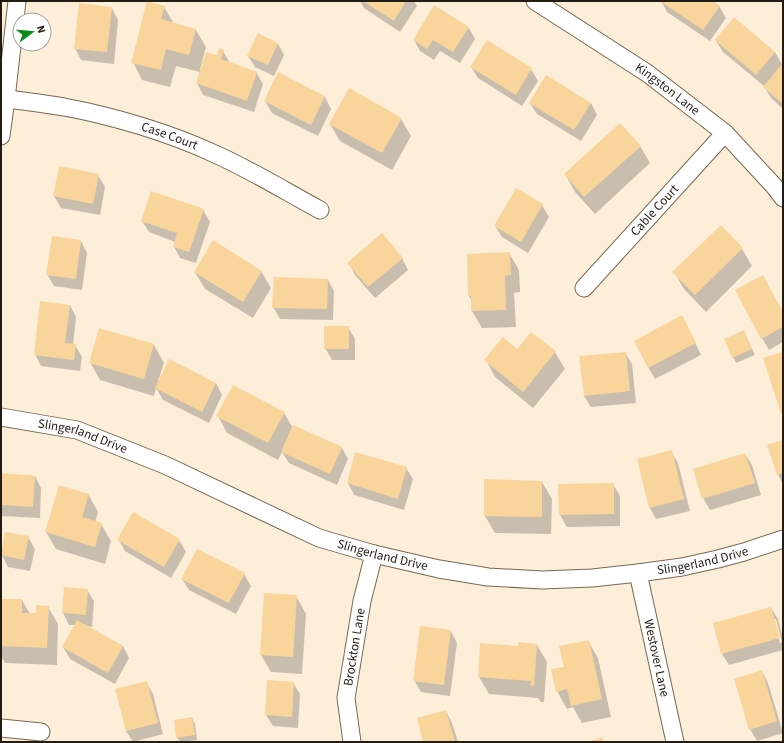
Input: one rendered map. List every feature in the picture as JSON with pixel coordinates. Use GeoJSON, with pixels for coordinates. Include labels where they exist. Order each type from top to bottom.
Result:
{"type":"FeatureCollection","features":[{"type":"Feature","properties":{"kind":"street"},"geometry":{"type":"LineString","coordinates":[[1,136],[17,1]]}},
{"type":"Feature","properties":{"kind":"street","name":"Kingston Lane"},"geometry":{"type":"LineString","coordinates":[[535,1],[647,73],[725,133],[774,186],[783,198]]}},
{"type":"Feature","properties":{"kind":"street","name":"Case Court"},"geometry":{"type":"LineString","coordinates":[[6,99],[64,107],[107,116],[160,132],[215,154],[320,210]]}},
{"type":"Feature","properties":{"kind":"street","name":"Cable Court"},"geometry":{"type":"LineString","coordinates":[[584,288],[725,133]]}},
{"type":"Feature","properties":{"kind":"street","name":"Slingerland Drive"},"geometry":{"type":"LineString","coordinates":[[1,417],[77,430],[165,465],[319,538],[374,554],[438,569],[488,577],[542,580],[592,578],[638,573],[682,567],[744,552],[783,540]]}},
{"type":"Feature","properties":{"kind":"street","name":"Brockton Lane"},"geometry":{"type":"LineString","coordinates":[[352,742],[346,698],[362,601],[374,554]]}},
{"type":"Feature","properties":{"kind":"street","name":"Westover Lane"},"geometry":{"type":"LineString","coordinates":[[638,573],[675,742]]}},
{"type":"Feature","properties":{"kind":"street"},"geometry":{"type":"LineString","coordinates":[[1,728],[41,732]]}},
{"type":"Feature","properties":{"kind":"building"},"geometry":{"type":"Polygon","coordinates":[[[147,1],[165,6],[161,19],[196,29],[189,55],[166,49],[161,70],[131,63],[147,1]]]}},
{"type":"Feature","properties":{"kind":"building"},"geometry":{"type":"Polygon","coordinates":[[[363,1],[406,1],[394,21],[363,1]]]}},
{"type":"Feature","properties":{"kind":"building"},"geometry":{"type":"Polygon","coordinates":[[[660,1],[713,1],[720,6],[703,30],[660,1]]]}},
{"type":"Feature","properties":{"kind":"building"},"geometry":{"type":"Polygon","coordinates":[[[79,3],[112,7],[107,52],[74,49],[79,3]]]}},
{"type":"Feature","properties":{"kind":"building"},"geometry":{"type":"Polygon","coordinates":[[[434,5],[469,27],[453,52],[433,40],[427,49],[413,40],[434,5]]]}},
{"type":"Feature","properties":{"kind":"building"},"geometry":{"type":"Polygon","coordinates":[[[734,17],[775,52],[756,75],[715,40],[734,17]]]}},
{"type":"Feature","properties":{"kind":"building"},"geometry":{"type":"Polygon","coordinates":[[[258,33],[278,43],[268,65],[247,56],[258,33]]]}},
{"type":"Feature","properties":{"kind":"building"},"geometry":{"type":"Polygon","coordinates":[[[487,40],[532,68],[516,95],[470,67],[487,40]]]}},
{"type":"Feature","properties":{"kind":"building"},"geometry":{"type":"Polygon","coordinates":[[[219,48],[224,50],[221,59],[257,72],[247,101],[196,83],[206,52],[217,55],[219,48]]]}},
{"type":"Feature","properties":{"kind":"building"},"geometry":{"type":"Polygon","coordinates":[[[782,64],[783,65],[783,104],[763,87],[782,64]]]}},
{"type":"Feature","properties":{"kind":"building"},"geometry":{"type":"Polygon","coordinates":[[[278,72],[325,96],[311,125],[264,101],[278,72]]]}},
{"type":"Feature","properties":{"kind":"building"},"geometry":{"type":"Polygon","coordinates":[[[546,75],[591,103],[574,130],[529,103],[546,75]]]}},
{"type":"Feature","properties":{"kind":"building"},"geometry":{"type":"Polygon","coordinates":[[[349,88],[402,118],[382,153],[329,124],[349,88]]]}},
{"type":"Feature","properties":{"kind":"building"},"geometry":{"type":"Polygon","coordinates":[[[620,123],[641,146],[584,197],[564,174],[620,123]]]}},
{"type":"Feature","properties":{"kind":"building"},"geometry":{"type":"Polygon","coordinates":[[[59,166],[99,174],[93,204],[53,196],[59,166]]]}},
{"type":"Feature","properties":{"kind":"building"},"geometry":{"type":"Polygon","coordinates":[[[516,188],[543,204],[521,242],[494,226],[516,188]]]}},
{"type":"Feature","properties":{"kind":"building"},"geometry":{"type":"Polygon","coordinates":[[[151,191],[204,209],[189,252],[173,247],[177,233],[141,221],[151,191]]]}},
{"type":"Feature","properties":{"kind":"building"},"geometry":{"type":"Polygon","coordinates":[[[721,225],[743,248],[695,295],[672,272],[721,225]]]}},
{"type":"Feature","properties":{"kind":"building"},"geometry":{"type":"Polygon","coordinates":[[[382,233],[403,258],[368,287],[347,263],[382,233]]]}},
{"type":"Feature","properties":{"kind":"building"},"geometry":{"type":"Polygon","coordinates":[[[52,236],[81,240],[76,279],[46,275],[52,236]]]}},
{"type":"Feature","properties":{"kind":"building"},"geometry":{"type":"Polygon","coordinates":[[[213,240],[262,271],[243,302],[194,272],[213,240]]]}},
{"type":"Feature","properties":{"kind":"building"},"geometry":{"type":"Polygon","coordinates":[[[510,252],[511,275],[505,276],[506,310],[471,311],[471,296],[468,296],[467,254],[510,252]]]}},
{"type":"Feature","properties":{"kind":"building"},"geometry":{"type":"Polygon","coordinates":[[[763,275],[783,312],[783,327],[761,339],[735,290],[763,275]]]}},
{"type":"Feature","properties":{"kind":"building"},"geometry":{"type":"Polygon","coordinates":[[[274,277],[328,279],[327,309],[272,308],[274,277]]]}},
{"type":"Feature","properties":{"kind":"building"},"geometry":{"type":"Polygon","coordinates":[[[40,301],[70,305],[65,343],[76,344],[74,360],[34,355],[40,301]]]}},
{"type":"Feature","properties":{"kind":"building"},"geometry":{"type":"Polygon","coordinates":[[[682,315],[696,343],[648,368],[634,341],[682,315]]]}},
{"type":"Feature","properties":{"kind":"building"},"geometry":{"type":"Polygon","coordinates":[[[324,326],[349,326],[349,349],[324,349],[324,326]]]}},
{"type":"Feature","properties":{"kind":"building"},"geometry":{"type":"Polygon","coordinates":[[[99,328],[154,344],[144,379],[89,363],[99,328]]]}},
{"type":"Feature","properties":{"kind":"building"},"geometry":{"type":"Polygon","coordinates":[[[744,330],[752,349],[732,358],[724,339],[744,330]]]}},
{"type":"Feature","properties":{"kind":"building"},"geometry":{"type":"Polygon","coordinates":[[[531,332],[556,351],[523,392],[484,360],[503,337],[517,349],[531,332]]]}},
{"type":"Feature","properties":{"kind":"building"},"geometry":{"type":"Polygon","coordinates":[[[626,352],[630,391],[584,396],[579,356],[626,352]]]}},
{"type":"Feature","properties":{"kind":"building"},"geometry":{"type":"Polygon","coordinates":[[[783,352],[783,413],[781,414],[763,358],[783,352]]]}},
{"type":"Feature","properties":{"kind":"building"},"geometry":{"type":"Polygon","coordinates":[[[169,359],[216,383],[202,412],[155,388],[169,359]]]}},
{"type":"Feature","properties":{"kind":"building"},"geometry":{"type":"Polygon","coordinates":[[[233,385],[285,412],[268,443],[216,416],[233,385]]]}},
{"type":"Feature","properties":{"kind":"building"},"geometry":{"type":"Polygon","coordinates":[[[293,425],[342,447],[330,474],[281,452],[293,425]]]}},
{"type":"Feature","properties":{"kind":"building"},"geometry":{"type":"Polygon","coordinates":[[[783,440],[783,473],[777,475],[767,445],[783,440]]]}},
{"type":"Feature","properties":{"kind":"building"},"geometry":{"type":"Polygon","coordinates":[[[672,450],[684,499],[649,508],[637,459],[672,450]]]}},
{"type":"Feature","properties":{"kind":"building"},"geometry":{"type":"Polygon","coordinates":[[[355,452],[407,467],[398,499],[347,483],[355,452]]]}},
{"type":"Feature","properties":{"kind":"building"},"geometry":{"type":"Polygon","coordinates":[[[745,453],[755,483],[702,499],[693,469],[745,453]]]}},
{"type":"Feature","properties":{"kind":"building"},"geometry":{"type":"Polygon","coordinates":[[[1,473],[35,476],[33,507],[1,505],[1,473]]]}},
{"type":"Feature","properties":{"kind":"building"},"geometry":{"type":"Polygon","coordinates":[[[484,479],[542,481],[542,517],[484,516],[484,479]]]}},
{"type":"Feature","properties":{"kind":"building"},"geometry":{"type":"Polygon","coordinates":[[[614,483],[614,514],[559,515],[558,484],[614,483]]]}},
{"type":"Feature","properties":{"kind":"building"},"geometry":{"type":"Polygon","coordinates":[[[59,485],[89,494],[82,517],[102,523],[95,547],[45,532],[59,485]]]}},
{"type":"Feature","properties":{"kind":"building"},"geometry":{"type":"Polygon","coordinates":[[[133,512],[180,539],[164,567],[117,540],[133,512]]]}},
{"type":"Feature","properties":{"kind":"building"},"geometry":{"type":"Polygon","coordinates":[[[5,532],[29,536],[24,560],[1,555],[5,532]]]}},
{"type":"Feature","properties":{"kind":"building"},"geometry":{"type":"Polygon","coordinates":[[[197,549],[245,573],[229,603],[181,579],[197,549]]]}},
{"type":"Feature","properties":{"kind":"building"},"geometry":{"type":"Polygon","coordinates":[[[64,587],[88,589],[86,615],[62,613],[64,587]]]}},
{"type":"Feature","properties":{"kind":"building"},"geometry":{"type":"Polygon","coordinates":[[[264,593],[297,595],[293,657],[260,655],[264,593]]]}},
{"type":"Feature","properties":{"kind":"building"},"geometry":{"type":"Polygon","coordinates":[[[1,599],[22,599],[22,613],[36,613],[36,605],[49,606],[47,648],[1,646],[1,599]]]}},
{"type":"Feature","properties":{"kind":"building"},"geometry":{"type":"Polygon","coordinates":[[[771,607],[780,638],[721,654],[713,623],[771,607]]]}},
{"type":"Feature","properties":{"kind":"building"},"geometry":{"type":"Polygon","coordinates":[[[77,620],[123,646],[108,673],[62,647],[77,620]]]}},
{"type":"Feature","properties":{"kind":"building"},"geometry":{"type":"Polygon","coordinates":[[[420,626],[451,630],[444,685],[413,681],[420,626]]]}},
{"type":"Feature","properties":{"kind":"building"},"geometry":{"type":"Polygon","coordinates":[[[589,640],[602,699],[571,706],[567,689],[556,692],[551,669],[564,667],[559,646],[589,640]]]}},
{"type":"Feature","properties":{"kind":"building"},"geometry":{"type":"Polygon","coordinates":[[[518,642],[537,644],[534,686],[530,685],[531,681],[478,677],[480,643],[518,646],[518,642]]]}},
{"type":"Feature","properties":{"kind":"building"},"geometry":{"type":"Polygon","coordinates":[[[762,670],[777,721],[749,730],[734,679],[762,670]]]}},
{"type":"Feature","properties":{"kind":"building"},"geometry":{"type":"Polygon","coordinates":[[[267,680],[294,682],[292,717],[265,715],[267,680]]]}},
{"type":"Feature","properties":{"kind":"building"},"geometry":{"type":"Polygon","coordinates":[[[147,681],[158,723],[126,731],[115,689],[147,681]]]}},
{"type":"Feature","properties":{"kind":"building"},"geometry":{"type":"Polygon","coordinates":[[[446,710],[455,742],[423,742],[417,718],[446,710]]]}},
{"type":"Feature","properties":{"kind":"building"},"geometry":{"type":"Polygon","coordinates":[[[192,717],[195,735],[176,738],[174,720],[192,717]]]}},
{"type":"Feature","properties":{"kind":"building"},"geometry":{"type":"Polygon","coordinates":[[[602,737],[604,742],[588,742],[602,737]]]}}]}
